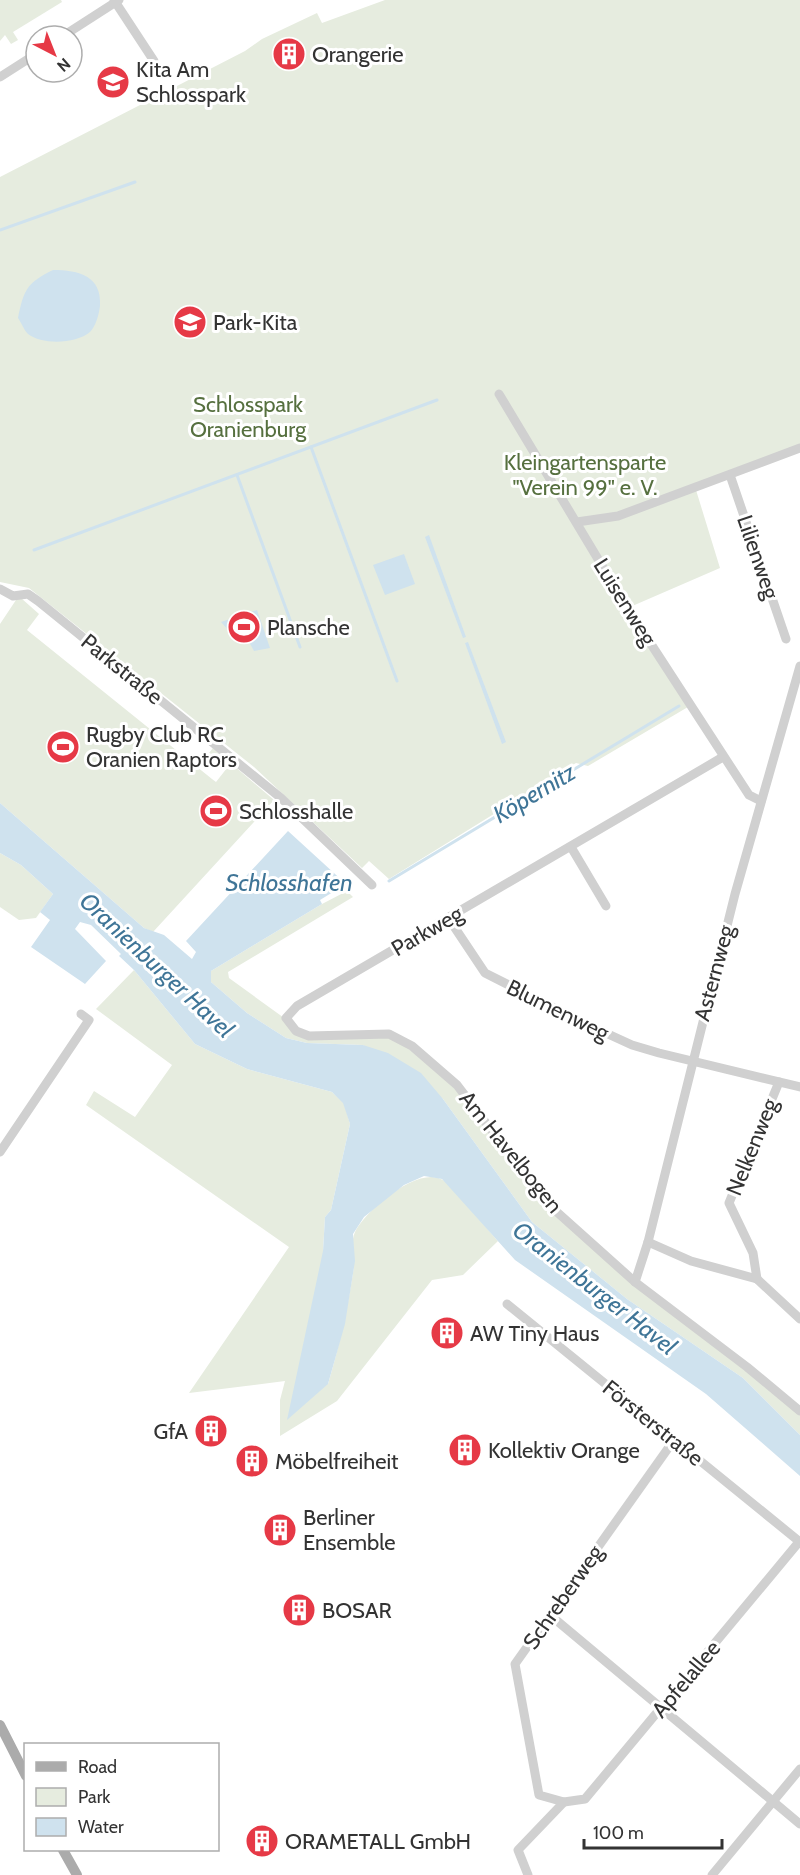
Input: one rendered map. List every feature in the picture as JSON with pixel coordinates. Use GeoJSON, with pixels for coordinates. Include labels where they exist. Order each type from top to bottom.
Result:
{"type":"FeatureCollection","features":[{"type":"Feature","properties":{"kind":"main road"},"geometry":{"type":"LineString","coordinates":[[0,1725],[24,1772]]}},
{"type":"Feature","properties":{"kind":"main road"},"geometry":{"type":"LineString","coordinates":[[64,1851],[76,1875]]}},
{"type":"Feature","properties":{"kind":"street"},"geometry":{"type":"LineString","coordinates":[[81,24],[116,1],[154,61]]}},
{"type":"Feature","properties":{"kind":"street"},"geometry":{"type":"LineString","coordinates":[[0,77],[24,62]]}},
{"type":"Feature","properties":{"kind":"street","name":"Luisenweg"},"geometry":{"type":"LineString","coordinates":[[499,394],[625,604],[723,757],[749,795],[761,801]]}},
{"type":"Feature","properties":{"kind":"street"},"geometry":{"type":"LineString","coordinates":[[577,522],[618,516],[800,448]]}},
{"type":"Feature","properties":{"kind":"street","name":"Lilienweg"},"geometry":{"type":"LineString","coordinates":[[730,475],[786,639]]}},
{"type":"Feature","properties":{"kind":"street","name":"Parkstraße"},"geometry":{"type":"LineString","coordinates":[[0,589],[13,596],[28,594],[38,601],[281,798],[372,885]]}},
{"type":"Feature","properties":{"kind":"street","name":"Asternweg"},"geometry":{"type":"LineString","coordinates":[[635,1282],[648,1242],[761,801],[800,666]]}},
{"type":"Feature","properties":{"kind":"street","name":"Parkweg"},"geometry":{"type":"LineString","coordinates":[[286,1018],[297,1006],[723,757]]}},
{"type":"Feature","properties":{"kind":"street"},"geometry":{"type":"LineString","coordinates":[[571,847],[606,906]]}},
{"type":"Feature","properties":{"kind":"street","name":"Blumenweg"},"geometry":{"type":"LineString","coordinates":[[449,919],[476,962],[498,981],[632,1046],[800,1087]]}},
{"type":"Feature","properties":{"kind":"street"},"geometry":{"type":"LineString","coordinates":[[0,1152],[89,1020],[81,1014]]}},
{"type":"Feature","properties":{"kind":"street","name":"Am Havelbogen"},"geometry":{"type":"LineString","coordinates":[[286,1018],[296,1031],[309,1036],[389,1034],[412,1046],[457,1084],[548,1204],[635,1282],[747,1367],[800,1411]]}},
{"type":"Feature","properties":{"kind":"street","name":"Nelkenweg"},"geometry":{"type":"LineString","coordinates":[[757,1279],[753,1253],[729,1203],[779,1082]]}},
{"type":"Feature","properties":{"kind":"street"},"geometry":{"type":"LineString","coordinates":[[648,1242],[691,1262],[757,1279],[800,1319]]}},
{"type":"Feature","properties":{"kind":"street","name":"Försterstraße"},"geometry":{"type":"LineString","coordinates":[[507,1304],[800,1542]]}},
{"type":"Feature","properties":{"kind":"street","name":"Schreberweg"},"geometry":{"type":"LineString","coordinates":[[564,1802],[539,1795],[515,1664],[674,1440]]}},
{"type":"Feature","properties":{"kind":"street","name":"Apfelallee"},"geometry":{"type":"LineString","coordinates":[[564,1802],[585,1799],[800,1542]]}},
{"type":"Feature","properties":{"kind":"street"},"geometry":{"type":"LineString","coordinates":[[550,1615],[800,1824]]}},
{"type":"Feature","properties":{"kind":"street"},"geometry":{"type":"LineString","coordinates":[[712,1875],[800,1769]]}},
{"type":"Feature","properties":{"kind":"street"},"geometry":{"type":"LineString","coordinates":[[528,1875],[518,1850],[564,1802]]}},
{"type":"Feature","properties":{"kind":"green space"},"geometry":{"type":"Polygon","coordinates":[[[0,0],[61,0],[62,2],[13,32],[18,40],[11,44],[5,35],[0,41],[0,0]]]}},
{"type":"Feature","properties":{"kind":"green space","name":"Schlosspark Oranienburg"},"geometry":{"type":"Polygon","coordinates":[[[385,0],[800,0],[800,446],[696,490],[720,568],[630,607],[693,704],[588,766],[576,763],[389,879],[369,861],[362,868],[254,767],[29,588],[0,582],[0,177],[245,51],[262,39],[317,13],[322,23],[385,0]]]}},
{"type":"Feature","properties":{"kind":"green space"},"geometry":{"type":"Polygon","coordinates":[[[21,598],[39,614],[27,630],[212,779],[216,782],[227,768],[209,753],[213,748],[274,800],[153,932],[144,928],[0,803],[0,624],[16,600],[21,598]]]}},
{"type":"Feature","properties":{"kind":"green space"},"geometry":{"type":"Polygon","coordinates":[[[0,853],[21,865],[53,894],[36,918],[19,920],[0,907],[0,853]]]}},
{"type":"Feature","properties":{"kind":"green space"},"geometry":{"type":"Polygon","coordinates":[[[347,891],[353,897],[228,972],[229,978],[309,1036],[389,1034],[457,1085],[533,1185],[635,1282],[800,1411],[800,1435],[743,1378],[627,1299],[532,1222],[443,1099],[363,1045],[307,1043],[286,1038],[247,1013],[211,982],[211,971],[347,891]]]}},
{"type":"Feature","properties":{"kind":"green space"},"geometry":{"type":"Polygon","coordinates":[[[134,970],[195,1044],[247,1069],[332,1092],[344,1103],[350,1124],[331,1210],[325,1217],[323,1251],[328,1384],[351,1287],[355,1232],[369,1213],[381,1202],[407,1184],[420,1179],[432,1177],[443,1180],[463,1199],[498,1241],[463,1275],[432,1280],[337,1401],[280,1436],[280,1400],[285,1381],[189,1393],[289,1247],[86,1105],[94,1091],[135,1117],[172,1065],[96,1009],[134,970]]]}},
{"type":"Feature","properties":{"kind":"water"},"geometry":{"type":"Polygon","coordinates":[[[53,270],[80,273],[93,281],[97,288],[100,296],[98,316],[90,332],[84,336],[59,342],[34,338],[28,334],[18,318],[22,300],[28,288],[37,279],[53,270]]]}},
{"type":"Feature","properties":{"kind":"water"},"geometry":{"type":"Polygon","coordinates":[[[429,535],[466,637],[463,638],[425,537],[429,535]]]}},
{"type":"Feature","properties":{"kind":"water"},"geometry":{"type":"Polygon","coordinates":[[[404,554],[415,584],[385,595],[373,565],[404,554]]]}},
{"type":"Feature","properties":{"kind":"water","name":"Plansche"},"geometry":{"type":"Polygon","coordinates":[[[257,610],[270,648],[254,651],[244,633],[229,631],[221,622],[257,610]]]}},
{"type":"Feature","properties":{"kind":"water"},"geometry":{"type":"Polygon","coordinates":[[[468,642],[506,742],[502,744],[465,643],[468,642]]]}},
{"type":"Feature","properties":{"kind":"water"},"geometry":{"type":"Polygon","coordinates":[[[0,803],[144,928],[164,935],[192,959],[196,952],[186,941],[288,831],[346,884],[320,900],[322,904],[211,971],[211,982],[247,1013],[286,1038],[307,1043],[363,1045],[388,1053],[421,1073],[443,1099],[532,1222],[627,1299],[743,1378],[800,1435],[800,1476],[706,1394],[515,1260],[442,1179],[424,1176],[404,1185],[364,1217],[353,1234],[355,1261],[345,1324],[328,1384],[287,1420],[323,1251],[325,1217],[331,1210],[350,1124],[343,1103],[332,1092],[247,1069],[195,1044],[134,970],[119,956],[121,954],[91,925],[80,922],[75,929],[106,961],[85,984],[31,947],[50,920],[40,912],[53,894],[21,865],[0,853],[0,803]]]}},
{"type":"Feature","properties":{"kind":"waterway"},"geometry":{"type":"LineString","coordinates":[[0,230],[135,182]]}},
{"type":"Feature","properties":{"kind":"waterway"},"geometry":{"type":"LineString","coordinates":[[34,550],[437,400]]}},
{"type":"Feature","properties":{"kind":"waterway"},"geometry":{"type":"LineString","coordinates":[[311,447],[397,681]]}},
{"type":"Feature","properties":{"kind":"waterway"},"geometry":{"type":"LineString","coordinates":[[237,475],[300,647]]}},
{"type":"Feature","properties":{"kind":"waterway","name":"Köpernitz"},"geometry":{"type":"LineString","coordinates":[[389,881],[679,706]]}},
{"type":"Feature","properties":{"kind":"place","name":"Orangerie"},"geometry":{"type":"Point","coordinates":[289,54]}},
{"type":"Feature","properties":{"kind":"place","name":"Kita Am Schlosspark"},"geometry":{"type":"Point","coordinates":[113,82]}},
{"type":"Feature","properties":{"kind":"place","name":"Park-Kita"},"geometry":{"type":"Point","coordinates":[190,322]}},
{"type":"Feature","properties":{"kind":"place","name":"Plansche"},"geometry":{"type":"Point","coordinates":[244,627]}},
{"type":"Feature","properties":{"kind":"place","name":"Rugby Club RC Oranien Raptors"},"geometry":{"type":"Point","coordinates":[63,747]}},
{"type":"Feature","properties":{"kind":"place","name":"Schlosshalle"},"geometry":{"type":"Point","coordinates":[216,811]}},
{"type":"Feature","properties":{"kind":"place","name":"AW Tiny Haus"},"geometry":{"type":"Point","coordinates":[447,1333]}},
{"type":"Feature","properties":{"kind":"place","name":"GfA"},"geometry":{"type":"Point","coordinates":[211,1431]}},
{"type":"Feature","properties":{"kind":"place","name":"Kollektiv Orange"},"geometry":{"type":"Point","coordinates":[465,1450]}},
{"type":"Feature","properties":{"kind":"place","name":"Möbelfreiheit"},"geometry":{"type":"Point","coordinates":[252,1461]}},
{"type":"Feature","properties":{"kind":"place","name":"Berliner Ensemble"},"geometry":{"type":"Point","coordinates":[280,1530]}},
{"type":"Feature","properties":{"kind":"place","name":"BOSAR"},"geometry":{"type":"Point","coordinates":[299,1610]}},
{"type":"Feature","properties":{"kind":"place","name":"ORAMETALL GmbH"},"geometry":{"type":"Point","coordinates":[262,1841]}},
{"type":"Feature","properties":{"kind":"park label","name":"Kleingartensparte \"Verein 99\" e. V."},"geometry":{"type":"Point","coordinates":[585,474]}},
{"type":"Feature","properties":{"kind":"water label","name":"Schlosshafen"},"geometry":{"type":"Point","coordinates":[289,882]}},
{"type":"Feature","properties":{"kind":"water label","name":"Oranienburger Havel"},"geometry":{"type":"Point","coordinates":[157,965]}},
{"type":"Feature","properties":{"kind":"water label","name":"Oranienburger Havel"},"geometry":{"type":"Point","coordinates":[595,1288]}}]}
